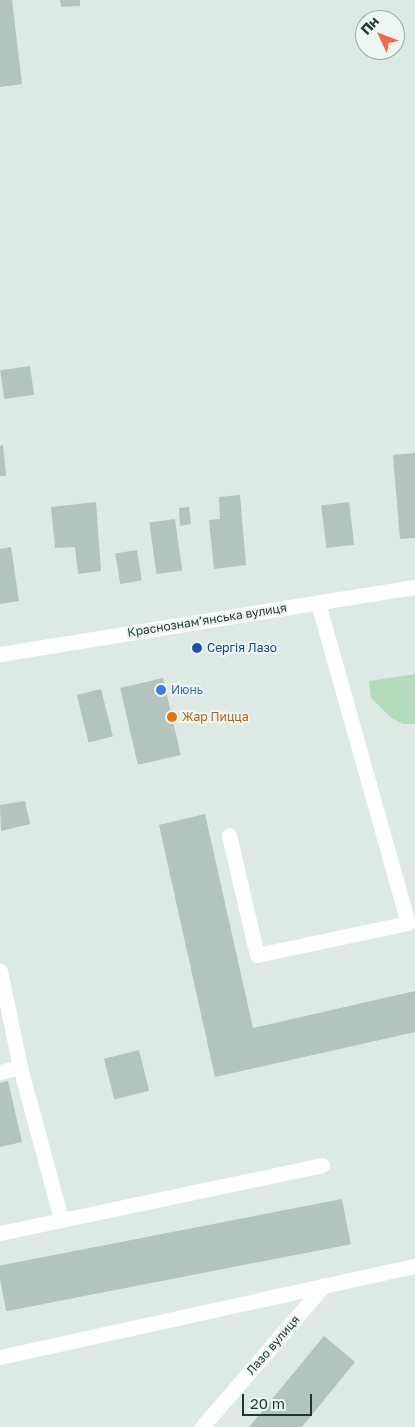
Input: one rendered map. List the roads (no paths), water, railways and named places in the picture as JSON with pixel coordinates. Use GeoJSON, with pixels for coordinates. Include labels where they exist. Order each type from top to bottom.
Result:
{"type":"FeatureCollection","features":[{"type":"Feature","properties":{"kind":"street","name":"Краснознамʼянська вулиця"},"geometry":{"type":"LineString","coordinates":[[0,654],[415,587]]}},
{"type":"Feature","properties":{"kind":"street"},"geometry":{"type":"LineString","coordinates":[[229,835],[257,955],[408,924],[318,602]]}},
{"type":"Feature","properties":{"kind":"street"},"geometry":{"type":"LineString","coordinates":[[0,971],[20,1067],[61,1219]]}},
{"type":"Feature","properties":{"kind":"street"},"geometry":{"type":"LineString","coordinates":[[0,1072],[20,1067]]}},
{"type":"Feature","properties":{"kind":"street"},"geometry":{"type":"LineString","coordinates":[[0,1233],[322,1165]]}},
{"type":"Feature","properties":{"kind":"street"},"geometry":{"type":"LineString","coordinates":[[0,1357],[415,1266]]}},
{"type":"Feature","properties":{"kind":"street","name":"Лазо вулиця"},"geometry":{"type":"LineString","coordinates":[[202,1427],[324,1285]]}},
{"type":"Feature","properties":{"kind":"place","name":"Сергія Лазо"},"geometry":{"type":"Point","coordinates":[197,648]}},
{"type":"Feature","properties":{"kind":"place","name":"Июнь"},"geometry":{"type":"Point","coordinates":[161,690]}},
{"type":"Feature","properties":{"kind":"place","name":"Жар Пицца"},"geometry":{"type":"Point","coordinates":[172,717]}}]}
